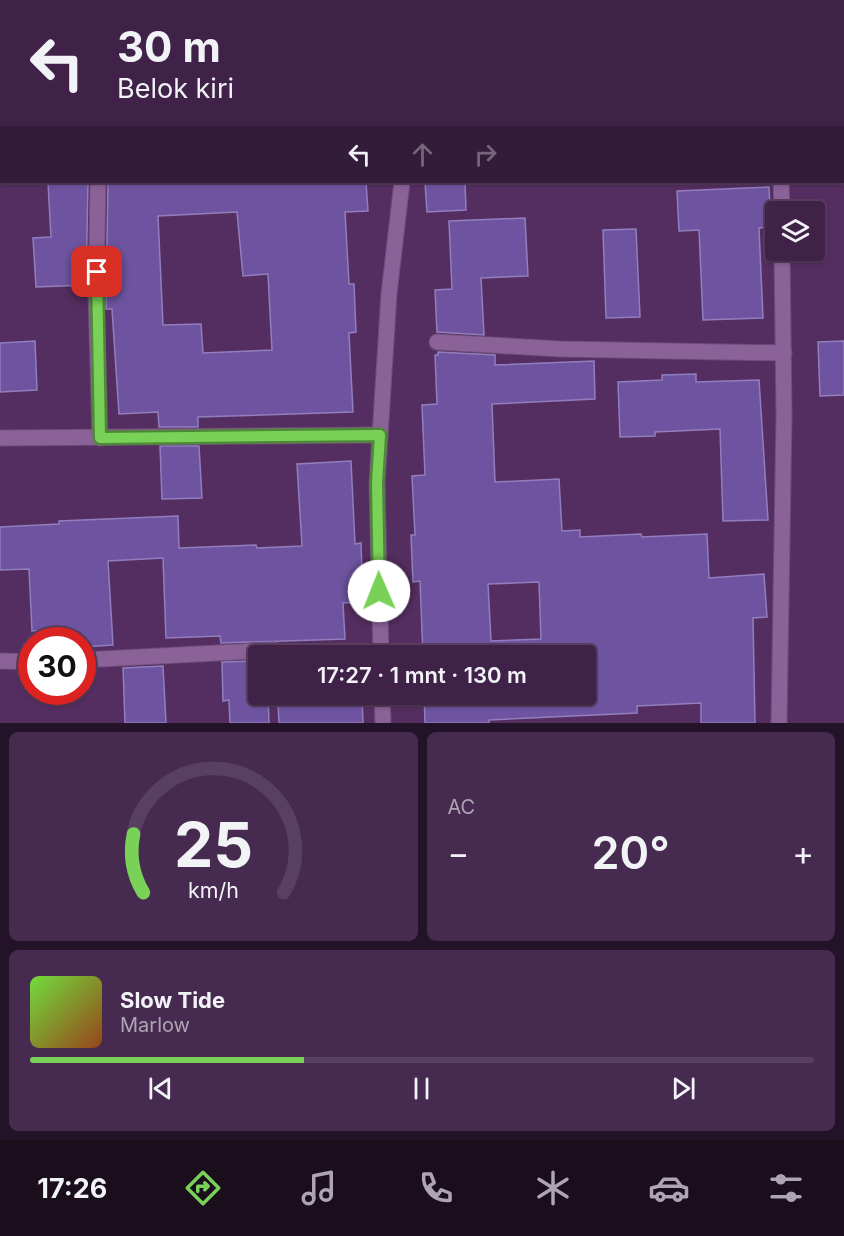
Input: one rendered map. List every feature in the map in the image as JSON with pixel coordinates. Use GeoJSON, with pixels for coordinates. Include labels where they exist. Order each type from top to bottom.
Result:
{"type":"FeatureCollection","features":[{"type":"Feature","properties":{"kind":"street"},"geometry":{"type":"LineString","coordinates":[[98,183],[96,294],[100,438]]}},
{"type":"Feature","properties":{"kind":"street"},"geometry":{"type":"LineString","coordinates":[[381,645],[377,483],[389,294],[402,183]]}},
{"type":"Feature","properties":{"kind":"street"},"geometry":{"type":"LineString","coordinates":[[781,183],[782,201]]}},
{"type":"Feature","properties":{"kind":"street"},"geometry":{"type":"LineString","coordinates":[[779,723],[784,353],[782,261]]}},
{"type":"Feature","properties":{"kind":"street"},"geometry":{"type":"LineString","coordinates":[[437,342],[561,349],[784,353]]}},
{"type":"Feature","properties":{"kind":"street"},"geometry":{"type":"LineString","coordinates":[[0,438],[380,435]]}},
{"type":"Feature","properties":{"kind":"street"},"geometry":{"type":"LineString","coordinates":[[96,659],[248,651]]}},
{"type":"Feature","properties":{"kind":"street"},"geometry":{"type":"LineString","coordinates":[[0,661],[18,662]]}},
{"type":"Feature","properties":{"kind":"street"},"geometry":{"type":"LineString","coordinates":[[382,705],[383,723]]}},
{"type":"Feature","properties":{"kind":"building"},"geometry":{"type":"Polygon","coordinates":[[[48,183],[88,183],[86,285],[36,287],[33,238],[51,237],[48,183]]]}},
{"type":"Feature","properties":{"kind":"building"},"geometry":{"type":"Polygon","coordinates":[[[108,183],[366,183],[368,211],[345,212],[349,284],[354,284],[356,332],[349,333],[353,412],[198,417],[198,427],[159,427],[158,412],[119,414],[112,309],[106,309],[108,183]],[[237,212],[158,216],[163,325],[201,324],[203,353],[272,350],[268,274],[243,276],[237,212]]]}},
{"type":"Feature","properties":{"kind":"building"},"geometry":{"type":"Polygon","coordinates":[[[425,183],[465,183],[466,210],[427,212],[425,183]]]}},
{"type":"Feature","properties":{"kind":"building"},"geometry":{"type":"Polygon","coordinates":[[[769,187],[770,201],[765,201],[765,228],[759,228],[763,318],[703,320],[699,230],[679,231],[677,191],[769,187]]]}},
{"type":"Feature","properties":{"kind":"building"},"geometry":{"type":"Polygon","coordinates":[[[525,218],[528,276],[481,278],[484,335],[437,332],[435,290],[452,289],[449,221],[525,218]]]}},
{"type":"Feature","properties":{"kind":"building"},"geometry":{"type":"Polygon","coordinates":[[[636,229],[640,317],[606,318],[603,230],[636,229]]]}},
{"type":"Feature","properties":{"kind":"building"},"geometry":{"type":"Polygon","coordinates":[[[35,341],[37,390],[0,392],[0,343],[35,341]]]}},
{"type":"Feature","properties":{"kind":"building"},"geometry":{"type":"Polygon","coordinates":[[[844,341],[844,395],[820,396],[818,342],[844,341]]]}},
{"type":"Feature","properties":{"kind":"building"},"geometry":{"type":"Polygon","coordinates":[[[438,352],[495,355],[495,365],[594,361],[595,399],[492,404],[495,482],[559,479],[562,531],[580,530],[580,537],[707,534],[709,578],[764,574],[767,617],[753,618],[755,723],[701,723],[701,703],[637,706],[637,713],[489,720],[489,723],[425,723],[424,705],[596,705],[596,645],[423,645],[420,581],[413,582],[411,535],[415,535],[412,476],[425,475],[422,405],[437,404],[435,355],[438,355],[438,352]],[[539,582],[488,584],[491,641],[541,639],[539,582]]]}},
{"type":"Feature","properties":{"kind":"building"},"geometry":{"type":"Polygon","coordinates":[[[696,374],[696,382],[759,380],[768,520],[723,521],[720,429],[655,432],[655,436],[620,437],[618,382],[662,380],[662,375],[696,374]]]}},
{"type":"Feature","properties":{"kind":"building"},"geometry":{"type":"Polygon","coordinates":[[[160,446],[199,446],[202,498],[162,499],[160,446]]]}},
{"type":"Feature","properties":{"kind":"building"},"geometry":{"type":"Polygon","coordinates":[[[351,461],[355,544],[361,543],[363,602],[343,603],[345,639],[221,643],[220,636],[166,638],[163,558],[108,561],[113,645],[96,646],[96,627],[32,627],[29,569],[0,570],[0,527],[59,524],[59,521],[178,516],[179,548],[302,546],[297,464],[351,461]]]}},
{"type":"Feature","properties":{"kind":"building"},"geometry":{"type":"Polygon","coordinates":[[[248,661],[248,705],[268,705],[269,723],[230,723],[229,700],[223,701],[222,662],[248,661]]]}},
{"type":"Feature","properties":{"kind":"building"},"geometry":{"type":"Polygon","coordinates":[[[163,666],[166,723],[125,723],[123,668],[163,666]]]}},
{"type":"Feature","properties":{"kind":"building"},"geometry":{"type":"Polygon","coordinates":[[[278,705],[362,705],[363,723],[279,723],[278,705]]]}},
{"type":"Feature","properties":{"kind":"route"},"geometry":{"type":"LineString","coordinates":[[97,272],[100,438],[380,435],[377,483],[379,591]]}}]}
